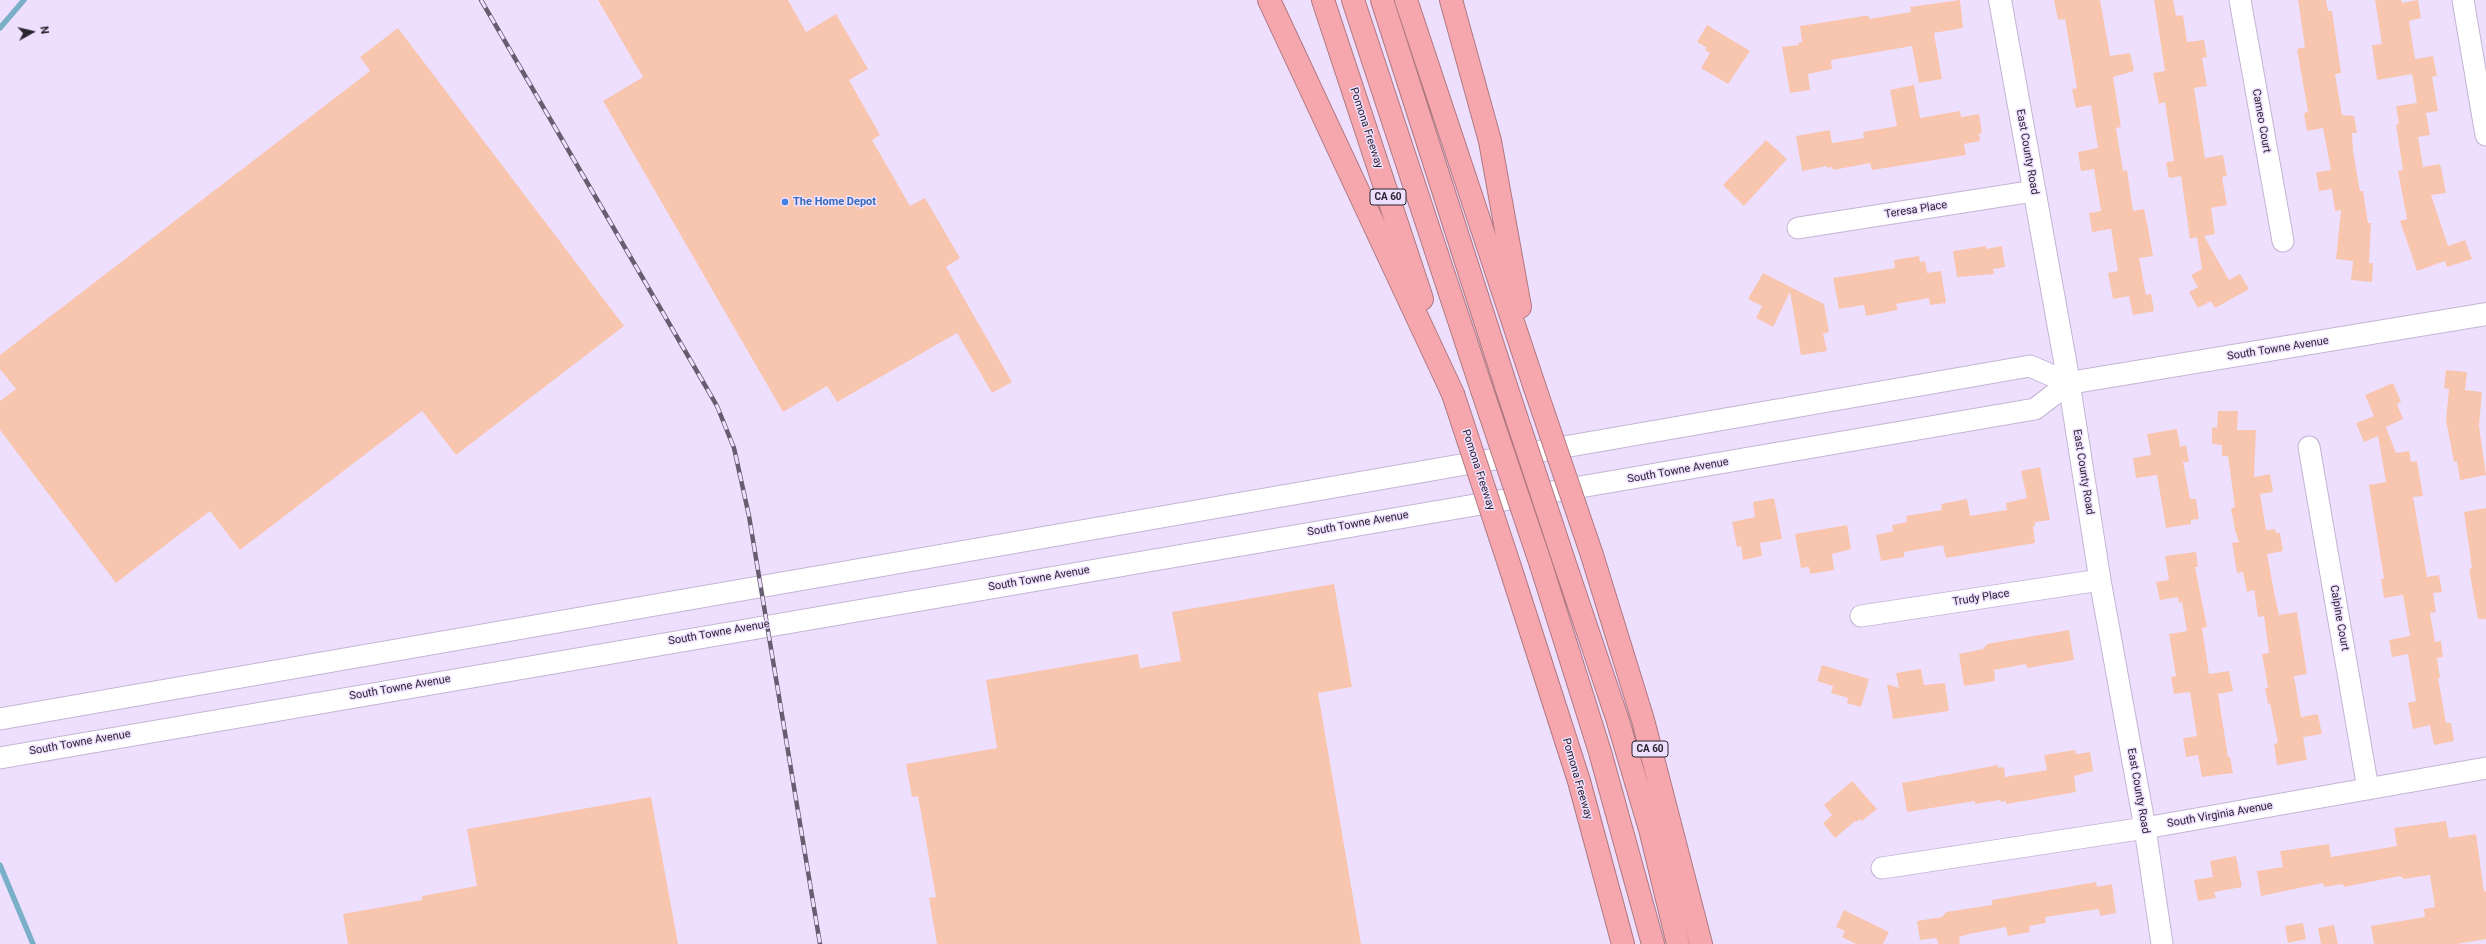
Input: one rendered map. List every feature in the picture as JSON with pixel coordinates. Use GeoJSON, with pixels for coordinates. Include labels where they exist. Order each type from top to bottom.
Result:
{"type":"FeatureCollection","features":[{"type":"Feature","properties":{"kind":"highway"},"geometry":{"type":"LineString","coordinates":[[1269,0],[1453,394]]}},
{"type":"Feature","properties":{"kind":"highway","name":"Pomona Freeway"},"geometry":{"type":"LineString","coordinates":[[1323,0],[1579,781],[1622,944]]}},
{"type":"Feature","properties":{"kind":"highway"},"geometry":{"type":"LineString","coordinates":[[1354,0],[1541,565],[1600,752],[1653,944]]}},
{"type":"Feature","properties":{"kind":"highway"},"geometry":{"type":"LineString","coordinates":[[1382,0],[1506,386],[1621,733],[1650,829],[1678,944]]}},
{"type":"Feature","properties":{"kind":"highway","name":"CA 60"},"geometry":{"type":"LineString","coordinates":[[1406,0],[1592,555],[1643,720],[1701,944]]}},
{"type":"Feature","properties":{"kind":"highway"},"geometry":{"type":"LineString","coordinates":[[1450,0],[1490,141],[1534,385]]}},
{"type":"Feature","properties":{"kind":"street","name":"East County Road"},"geometry":{"type":"LineString","coordinates":[[2000,0],[2069,383],[2100,580],[2145,828],[2162,944]]}},
{"type":"Feature","properties":{"kind":"street","name":"Cameo Court"},"geometry":{"type":"LineString","coordinates":[[2240,0],[2283,241]]}},
{"type":"Feature","properties":{"kind":"street"},"geometry":{"type":"LineString","coordinates":[[2463,0],[2486,135]]}},
{"type":"Feature","properties":{"kind":"street","name":"Teresa Place"},"geometry":{"type":"LineString","coordinates":[[1798,228],[2034,191]]}},
{"type":"Feature","properties":{"kind":"street","name":"South Towne Avenue"},"geometry":{"type":"LineString","coordinates":[[0,758],[2035,409],[2069,383],[2486,314]]}},
{"type":"Feature","properties":{"kind":"street"},"geometry":{"type":"LineString","coordinates":[[0,719],[2030,366],[2069,383]]}},
{"type":"Feature","properties":{"kind":"street","name":"Calpine Court"},"geometry":{"type":"LineString","coordinates":[[2309,447],[2368,789]]}},
{"type":"Feature","properties":{"kind":"street","name":"Trudy Place"},"geometry":{"type":"LineString","coordinates":[[1861,616],[2100,580]]}},
{"type":"Feature","properties":{"kind":"street","name":"South Virginia Avenue"},"geometry":{"type":"LineString","coordinates":[[1882,868],[2145,828],[2486,768]]}},
{"type":"Feature","properties":{"kind":"building","name":"The Home Depot"},"geometry":{"type":"Polygon","coordinates":[[[598,0],[788,0],[806,32],[836,14],[868,69],[849,80],[880,135],[872,140],[910,206],[925,198],[960,258],[946,267],[1012,382],[992,393],[957,333],[837,402],[827,386],[783,412],[603,101],[643,77],[598,0]]]}},
{"type":"Feature","properties":{"kind":"building"},"geometry":{"type":"Polygon","coordinates":[[[1960,0],[1963,28],[1934,33],[1942,79],[1919,83],[1912,46],[1831,60],[1832,69],[1808,74],[1810,90],[1790,93],[1782,47],[1799,45],[1798,43],[1802,42],[1800,26],[1864,16],[1869,16],[1869,19],[1911,12],[1910,7],[1960,0]]]}},
{"type":"Feature","properties":{"kind":"building"},"geometry":{"type":"Polygon","coordinates":[[[2054,0],[2100,0],[2110,56],[2130,53],[2134,71],[2113,77],[2121,127],[2116,128],[2123,171],[2127,170],[2133,211],[2144,209],[2148,228],[2153,256],[2139,258],[2146,295],[2151,294],[2154,311],[2133,315],[2129,296],[2113,299],[2108,273],[2118,271],[2111,229],[2092,232],[2089,213],[2101,211],[2094,169],[2081,171],[2078,152],[2098,148],[2091,105],[2076,108],[2072,89],[2077,88],[2065,19],[2058,20],[2054,0]]]}},
{"type":"Feature","properties":{"kind":"building"},"geometry":{"type":"Polygon","coordinates":[[[2154,0],[2173,0],[2176,16],[2183,15],[2187,42],[2204,40],[2207,57],[2202,58],[2207,86],[2194,88],[2205,158],[2223,155],[2227,176],[2222,177],[2227,205],[2211,208],[2215,234],[2204,236],[2229,280],[2240,274],[2249,289],[2215,308],[2211,301],[2198,308],[2189,292],[2198,287],[2191,275],[2202,269],[2197,237],[2190,239],[2181,176],[2169,178],[2166,162],[2174,161],[2165,102],[2159,104],[2153,73],[2165,71],[2154,0]]]}},
{"type":"Feature","properties":{"kind":"building"},"geometry":{"type":"Polygon","coordinates":[[[2298,0],[2326,0],[2328,11],[2332,11],[2341,73],[2335,74],[2342,115],[2354,116],[2357,133],[2352,133],[2353,151],[2360,191],[2363,191],[2368,223],[2371,223],[2369,263],[2373,263],[2372,282],[2351,280],[2353,261],[2336,259],[2341,210],[2335,211],[2332,189],[2319,191],[2316,172],[2331,170],[2323,128],[2307,131],[2304,113],[2308,112],[2297,49],[2305,47],[2298,0]]]}},
{"type":"Feature","properties":{"kind":"building"},"geometry":{"type":"Polygon","coordinates":[[[2375,0],[2401,0],[2402,3],[2418,0],[2421,18],[2409,21],[2415,59],[2433,56],[2437,76],[2432,77],[2438,111],[2426,113],[2430,135],[2418,137],[2423,167],[2439,164],[2441,167],[2446,193],[2431,195],[2448,246],[2465,240],[2472,259],[2447,267],[2445,261],[2417,271],[2400,221],[2407,219],[2398,171],[2403,170],[2396,125],[2399,124],[2396,106],[2417,103],[2412,74],[2377,80],[2372,45],[2382,44],[2375,0]]]}},
{"type":"Feature","properties":{"kind":"building"},"geometry":{"type":"Polygon","coordinates":[[[1707,25],[1750,51],[1728,84],[1701,68],[1710,53],[1705,50],[1707,48],[1697,42],[1707,25]]]}},
{"type":"Feature","properties":{"kind":"building"},"geometry":{"type":"Polygon","coordinates":[[[398,28],[624,326],[456,455],[422,411],[240,550],[210,511],[116,583],[0,430],[0,401],[16,389],[0,369],[0,355],[370,71],[360,57],[398,28]]]}},
{"type":"Feature","properties":{"kind":"building"},"geometry":{"type":"Polygon","coordinates":[[[1914,85],[1920,118],[1960,111],[1961,117],[1979,114],[1982,133],[1979,134],[1980,141],[1964,144],[1966,155],[1872,170],[1870,163],[1833,170],[1832,167],[1827,168],[1827,166],[1802,171],[1796,136],[1830,130],[1832,143],[1864,138],[1863,132],[1897,126],[1890,90],[1914,85]]]}},
{"type":"Feature","properties":{"kind":"building"},"geometry":{"type":"Polygon","coordinates":[[[1766,140],[1787,159],[1744,206],[1723,185],[1766,140]]]}},
{"type":"Feature","properties":{"kind":"building"},"geometry":{"type":"Polygon","coordinates":[[[1986,246],[1986,249],[2002,246],[2005,267],[1993,269],[1994,274],[1957,277],[1953,251],[1986,246]]]}},
{"type":"Feature","properties":{"kind":"building"},"geometry":{"type":"Polygon","coordinates":[[[1919,256],[1920,262],[1925,261],[1927,273],[1941,271],[1946,303],[1930,305],[1929,298],[1896,304],[1898,310],[1866,316],[1864,305],[1839,309],[1833,278],[1895,268],[1894,260],[1919,256]]]}},
{"type":"Feature","properties":{"kind":"building"},"geometry":{"type":"Polygon","coordinates":[[[1763,273],[1824,304],[1829,332],[1823,334],[1827,351],[1801,355],[1790,292],[1773,327],[1756,318],[1762,306],[1748,299],[1763,273]]]}},
{"type":"Feature","properties":{"kind":"building"},"geometry":{"type":"Polygon","coordinates":[[[2446,370],[2467,372],[2465,390],[2482,392],[2479,426],[2486,475],[2460,480],[2457,461],[2454,462],[2446,420],[2449,389],[2444,388],[2446,370]]]}},
{"type":"Feature","properties":{"kind":"building"},"geometry":{"type":"Polygon","coordinates":[[[2393,383],[2401,402],[2397,404],[2403,419],[2386,427],[2396,453],[2409,451],[2411,462],[2417,461],[2423,496],[2413,497],[2427,577],[2439,575],[2442,592],[2433,593],[2436,612],[2430,613],[2435,642],[2441,641],[2443,657],[2437,658],[2440,678],[2438,678],[2446,723],[2451,723],[2454,741],[2434,745],[2430,725],[2413,729],[2408,703],[2416,701],[2408,654],[2392,657],[2389,640],[2410,636],[2403,595],[2384,598],[2381,579],[2384,579],[2369,485],[2386,482],[2378,436],[2364,442],[2356,423],[2374,416],[2365,395],[2393,383]]]}},
{"type":"Feature","properties":{"kind":"building"},"geometry":{"type":"Polygon","coordinates":[[[2218,411],[2238,411],[2237,430],[2256,430],[2254,477],[2270,474],[2273,492],[2260,494],[2266,530],[2275,529],[2276,533],[2280,533],[2283,551],[2267,554],[2275,597],[2279,615],[2297,612],[2307,674],[2294,676],[2301,717],[2318,714],[2322,734],[2303,737],[2307,760],[2277,765],[2274,744],[2278,743],[2270,703],[2268,704],[2265,688],[2268,688],[2262,654],[2269,653],[2264,616],[2258,617],[2254,590],[2247,592],[2243,572],[2237,573],[2232,543],[2239,542],[2231,508],[2235,507],[2228,456],[2222,456],[2222,445],[2212,444],[2212,427],[2217,428],[2218,411]]]}},
{"type":"Feature","properties":{"kind":"building"},"geometry":{"type":"Polygon","coordinates":[[[2177,429],[2180,447],[2186,445],[2189,462],[2183,462],[2190,499],[2196,499],[2199,519],[2191,520],[2191,524],[2166,528],[2157,475],[2136,478],[2133,458],[2151,455],[2147,434],[2177,429]]]}},
{"type":"Feature","properties":{"kind":"building"},"geometry":{"type":"Polygon","coordinates":[[[2040,467],[2050,520],[2035,522],[2035,526],[2033,526],[2035,543],[1946,558],[1943,545],[1904,552],[1904,557],[1881,561],[1876,535],[1893,531],[1892,525],[1907,522],[1906,516],[1942,510],[1941,504],[1967,499],[1970,516],[2007,510],[2006,503],[2027,498],[2021,471],[2040,467]]]}},
{"type":"Feature","properties":{"kind":"building"},"geometry":{"type":"Polygon","coordinates":[[[1774,498],[1782,539],[1760,543],[1762,556],[1743,560],[1741,546],[1737,547],[1732,522],[1755,517],[1753,502],[1774,498]]]}},
{"type":"Feature","properties":{"kind":"building"},"geometry":{"type":"Polygon","coordinates":[[[2486,508],[2486,619],[2478,619],[2469,569],[2472,568],[2464,512],[2486,508]]]}},
{"type":"Feature","properties":{"kind":"building"},"geometry":{"type":"Polygon","coordinates":[[[1847,525],[1851,549],[1832,554],[1834,570],[1810,574],[1809,567],[1801,568],[1795,534],[1847,525]]]}},
{"type":"Feature","properties":{"kind":"building"},"geometry":{"type":"Polygon","coordinates":[[[2196,552],[2198,567],[2195,567],[2207,627],[2202,628],[2209,674],[2229,671],[2233,691],[2218,694],[2228,757],[2230,757],[2233,773],[2202,777],[2198,755],[2186,757],[2183,738],[2197,736],[2190,692],[2174,694],[2171,677],[2176,676],[2169,634],[2187,631],[2182,602],[2179,603],[2178,597],[2160,600],[2156,582],[2169,580],[2165,556],[2196,552]]]}},
{"type":"Feature","properties":{"kind":"building"},"geometry":{"type":"Polygon","coordinates":[[[1334,584],[1352,687],[1318,693],[1361,944],[937,944],[929,898],[936,897],[918,796],[912,797],[906,764],[997,748],[986,680],[1138,654],[1140,668],[1181,661],[1172,612],[1334,584]]]}},
{"type":"Feature","properties":{"kind":"building"},"geometry":{"type":"Polygon","coordinates":[[[2069,630],[2074,660],[2027,668],[2026,664],[1994,670],[1995,681],[1964,686],[1959,654],[1983,649],[1987,644],[2069,630]]]}},
{"type":"Feature","properties":{"kind":"building"},"geometry":{"type":"Polygon","coordinates":[[[1822,665],[1869,679],[1861,707],[1847,703],[1848,698],[1831,693],[1833,686],[1817,681],[1822,665]]]}},
{"type":"Feature","properties":{"kind":"building"},"geometry":{"type":"Polygon","coordinates":[[[1921,669],[1924,685],[1945,683],[1949,711],[1893,719],[1887,684],[1899,688],[1896,673],[1921,669]]]}},
{"type":"Feature","properties":{"kind":"building"},"geometry":{"type":"Polygon","coordinates":[[[2075,750],[2076,754],[2090,752],[2093,771],[2074,776],[2076,792],[2006,804],[2006,801],[2001,802],[2000,800],[1975,804],[1975,801],[1907,812],[1902,783],[1998,765],[1998,768],[2004,767],[2005,777],[2047,770],[2044,755],[2075,750]]]}},
{"type":"Feature","properties":{"kind":"building"},"geometry":{"type":"Polygon","coordinates":[[[1852,781],[1877,809],[1862,821],[1860,819],[1856,822],[1855,821],[1835,838],[1823,823],[1832,815],[1824,805],[1852,781]]]}},
{"type":"Feature","properties":{"kind":"building"},"geometry":{"type":"Polygon","coordinates":[[[651,797],[678,944],[348,944],[343,914],[422,900],[422,896],[477,886],[467,829],[651,797]]]}},
{"type":"Feature","properties":{"kind":"building"},"geometry":{"type":"Polygon","coordinates":[[[2446,821],[2449,838],[2476,834],[2484,892],[2486,891],[2486,939],[2457,944],[2374,944],[2371,926],[2425,917],[2424,909],[2435,907],[2430,875],[2404,879],[2400,876],[2344,887],[2343,884],[2324,887],[2323,883],[2261,896],[2257,871],[2283,867],[2280,851],[2329,844],[2331,857],[2397,846],[2394,828],[2446,821]]]}},
{"type":"Feature","properties":{"kind":"building"},"geometry":{"type":"Polygon","coordinates":[[[2236,856],[2242,887],[2214,892],[2216,898],[2198,901],[2194,880],[2213,877],[2210,861],[2236,856]]]}},
{"type":"Feature","properties":{"kind":"building"},"geometry":{"type":"Polygon","coordinates":[[[2096,882],[2097,887],[2112,884],[2116,913],[2100,916],[2099,909],[2045,917],[2046,923],[2029,926],[2030,932],[2008,936],[2006,927],[1959,937],[1960,944],[1939,944],[1936,938],[1920,940],[1917,921],[1942,917],[1946,912],[1992,905],[1992,900],[2096,882]]]}},
{"type":"Feature","properties":{"kind":"building"},"geometry":{"type":"Polygon","coordinates":[[[1844,910],[1889,932],[1883,944],[1856,944],[1842,937],[1845,931],[1836,927],[1844,910]]]}},
{"type":"Feature","properties":{"kind":"building"},"geometry":{"type":"Polygon","coordinates":[[[2303,923],[2306,939],[2288,943],[2285,926],[2303,923]]]}},
{"type":"Feature","properties":{"kind":"building"},"geometry":{"type":"Polygon","coordinates":[[[2334,925],[2338,944],[2321,944],[2318,928],[2334,925]]]}},
{"type":"Feature","properties":{"kind":"waterway"},"geometry":{"type":"LineString","coordinates":[[0,28],[24,0]]}},
{"type":"Feature","properties":{"kind":"waterway"},"geometry":{"type":"LineString","coordinates":[[0,865],[33,944]]}},
{"type":"Feature","properties":{"kind":"railway"},"geometry":{"type":"LineString","coordinates":[[481,0],[717,406],[734,448],[749,516],[820,944]]}},
{"type":"Feature","properties":{"kind":"place","name":"The Home Depot"},"geometry":{"type":"Point","coordinates":[785,202]}}]}
